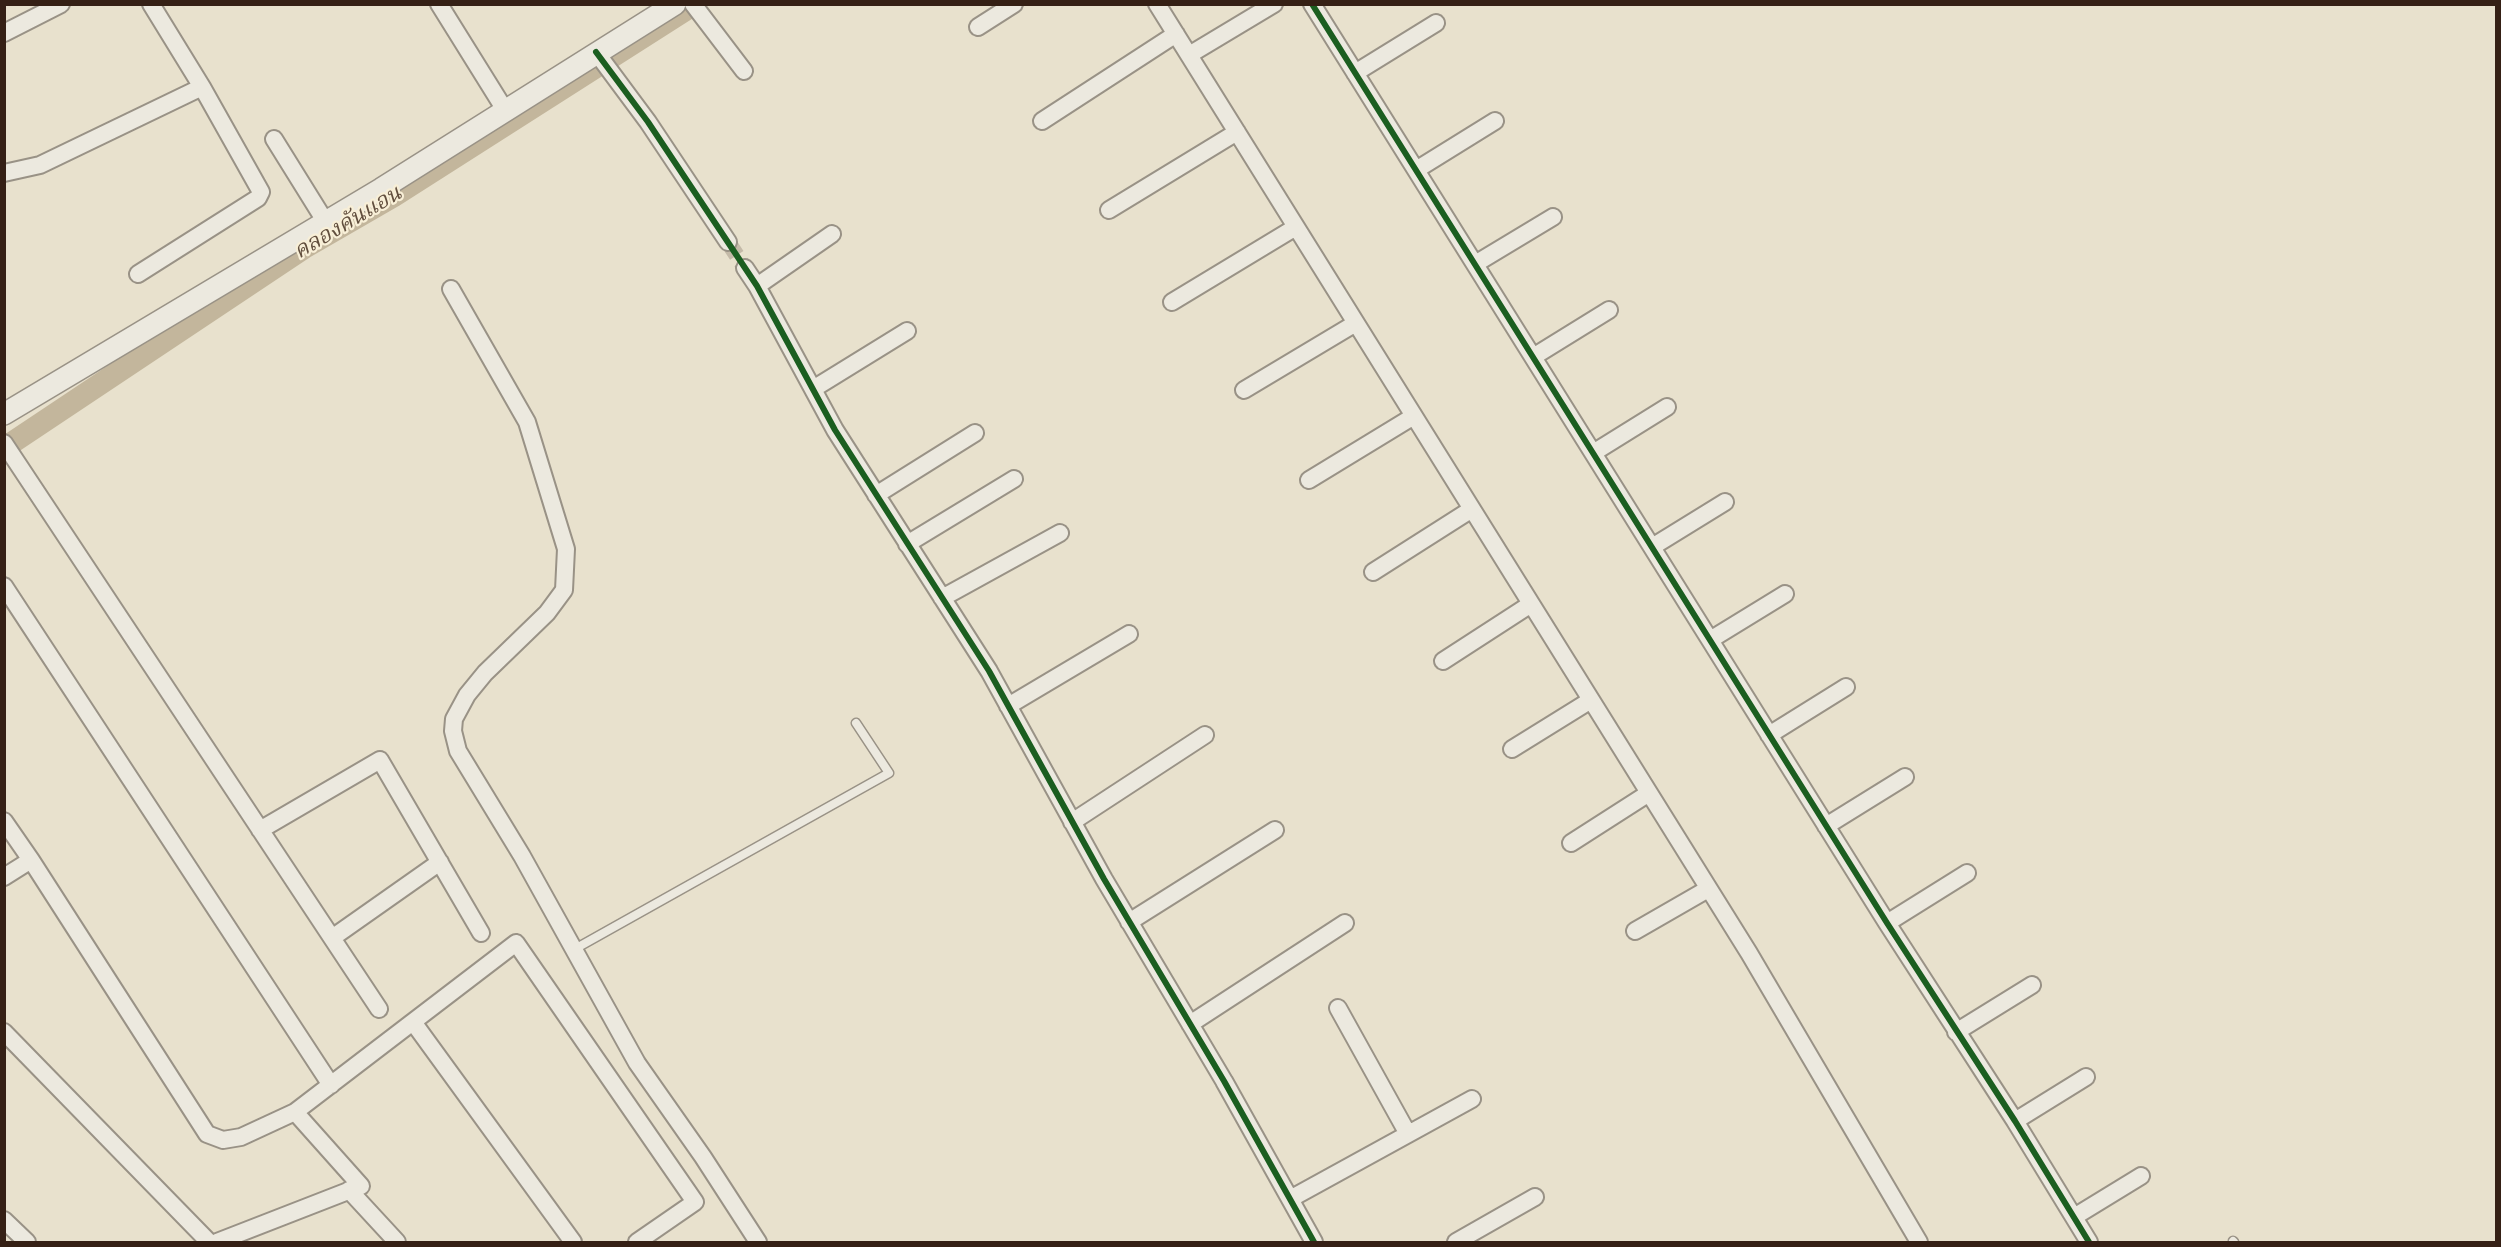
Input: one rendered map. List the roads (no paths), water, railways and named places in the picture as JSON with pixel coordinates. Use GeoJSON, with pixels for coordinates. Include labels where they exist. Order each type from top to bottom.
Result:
{"type":"FeatureCollection","features":[{"type":"Feature","properties":{"kind":"street"},"geometry":{"type":"LineString","coordinates":[[4,33],[61,4]]}},
{"type":"Feature","properties":{"kind":"street"},"geometry":{"type":"LineString","coordinates":[[138,274],[258,198],[261,192],[202,87],[151,4]]}},
{"type":"Feature","properties":{"kind":"street"},"geometry":{"type":"LineString","coordinates":[[440,4],[505,110]]}},
{"type":"Feature","properties":{"kind":"street"},"geometry":{"type":"LineString","coordinates":[[4,414],[381,189],[675,4]]}},
{"type":"Feature","properties":{"kind":"street"},"geometry":{"type":"LineString","coordinates":[[693,4],[744,71]]}},
{"type":"Feature","properties":{"kind":"street"},"geometry":{"type":"LineString","coordinates":[[978,27],[1014,4]]}},
{"type":"Feature","properties":{"kind":"street"},"geometry":{"type":"LineString","coordinates":[[1157,4],[1649,793],[1919,1242]]}},
{"type":"Feature","properties":{"kind":"street"},"geometry":{"type":"LineString","coordinates":[[1189,55],[1274,4]]}},
{"type":"Feature","properties":{"kind":"street"},"geometry":{"type":"LineString","coordinates":[[1312,4],[2089,1242]]}},
{"type":"Feature","properties":{"kind":"street"},"geometry":{"type":"LineString","coordinates":[[1355,73],[1436,23]]}},
{"type":"Feature","properties":{"kind":"street"},"geometry":{"type":"LineString","coordinates":[[1042,121],[1176,34]]}},
{"type":"Feature","properties":{"kind":"street"},"geometry":{"type":"LineString","coordinates":[[596,52],[648,122],[728,242]]}},
{"type":"Feature","properties":{"kind":"street"},"geometry":{"type":"LineString","coordinates":[[4,173],[40,165],[202,87]]}},
{"type":"Feature","properties":{"kind":"street"},"geometry":{"type":"LineString","coordinates":[[1416,170],[1495,121]]}},
{"type":"Feature","properties":{"kind":"street"},"geometry":{"type":"LineString","coordinates":[[1109,210],[1237,132]]}},
{"type":"Feature","properties":{"kind":"street"},"geometry":{"type":"LineString","coordinates":[[274,139],[325,221]]}},
{"type":"Feature","properties":{"kind":"street"},"geometry":{"type":"LineString","coordinates":[[1475,264],[1552,217]]}},
{"type":"Feature","properties":{"kind":"street"},"geometry":{"type":"LineString","coordinates":[[1172,303],[1296,226]]}},
{"type":"Feature","properties":{"kind":"street"},"geometry":{"type":"LineString","coordinates":[[758,286],[832,234]]}},
{"type":"Feature","properties":{"kind":"street"},"geometry":{"type":"LineString","coordinates":[[745,268],[758,286],[835,430],[989,671],[1072,822],[1314,1242]]}},
{"type":"Feature","properties":{"kind":"street"},"geometry":{"type":"LineString","coordinates":[[451,289],[527,422],[566,549],[564,590],[547,613],[485,673],[466,695],[454,719],[453,731],[458,751],[522,856],[637,1063],[703,1157],[758,1242]]}},
{"type":"Feature","properties":{"kind":"street"},"geometry":{"type":"LineString","coordinates":[[1533,357],[1609,310]]}},
{"type":"Feature","properties":{"kind":"street"},"geometry":{"type":"LineString","coordinates":[[1244,390],[1356,323]]}},
{"type":"Feature","properties":{"kind":"street"},"geometry":{"type":"LineString","coordinates":[[813,389],[907,331]]}},
{"type":"Feature","properties":{"kind":"street"},"geometry":{"type":"LineString","coordinates":[[1593,453],[1667,407]]}},
{"type":"Feature","properties":{"kind":"street"},"geometry":{"type":"LineString","coordinates":[[1309,480],[1414,416]]}},
{"type":"Feature","properties":{"kind":"street"},"geometry":{"type":"LineString","coordinates":[[876,495],[975,433]]}},
{"type":"Feature","properties":{"kind":"street"},"geometry":{"type":"LineString","coordinates":[[4,443],[379,1009]]}},
{"type":"Feature","properties":{"kind":"street"},"geometry":{"type":"LineString","coordinates":[[907,544],[1014,479]]}},
{"type":"Feature","properties":{"kind":"street"},"geometry":{"type":"LineString","coordinates":[[1652,547],[1725,502]]}},
{"type":"Feature","properties":{"kind":"street"},"geometry":{"type":"LineString","coordinates":[[1373,572],[1472,509]]}},
{"type":"Feature","properties":{"kind":"street"},"geometry":{"type":"LineString","coordinates":[[942,598],[1060,533]]}},
{"type":"Feature","properties":{"kind":"street"},"geometry":{"type":"LineString","coordinates":[[4,586],[331,1085]]}},
{"type":"Feature","properties":{"kind":"street"},"geometry":{"type":"LineString","coordinates":[[1710,640],[1785,594]]}},
{"type":"Feature","properties":{"kind":"street"},"geometry":{"type":"LineString","coordinates":[[1443,661],[1531,604]]}},
{"type":"Feature","properties":{"kind":"street"},"geometry":{"type":"LineString","coordinates":[[1008,706],[1129,634]]}},
{"type":"Feature","properties":{"kind":"street"},"geometry":{"type":"LineString","coordinates":[[1769,735],[1846,687]]}},
{"type":"Feature","properties":{"kind":"street"},"geometry":{"type":"LineString","coordinates":[[1512,749],[1591,700]]}},
{"type":"Feature","properties":{"kind":"street"},"geometry":{"type":"LineString","coordinates":[[1072,822],[1205,735]]}},
{"type":"Feature","properties":{"kind":"street"},"geometry":{"type":"LineString","coordinates":[[260,830],[380,760],[481,933]]}},
{"type":"Feature","properties":{"kind":"street"},"geometry":{"type":"LineString","coordinates":[[1826,826],[1905,777]]}},
{"type":"Feature","properties":{"kind":"street"},"geometry":{"type":"LineString","coordinates":[[1571,843],[1649,793]]}},
{"type":"Feature","properties":{"kind":"street"},"geometry":{"type":"LineString","coordinates":[[4,821],[207,1134],[223,1140],[242,1137],[295,1112],[516,943],[695,1202],[648,1239]]}},
{"type":"Feature","properties":{"kind":"street"},"geometry":{"type":"LineString","coordinates":[[1129,922],[1275,830]]}},
{"type":"Feature","properties":{"kind":"street"},"geometry":{"type":"LineString","coordinates":[[4,877],[31,860]]}},
{"type":"Feature","properties":{"kind":"street"},"geometry":{"type":"LineString","coordinates":[[332,938],[440,862]]}},
{"type":"Feature","properties":{"kind":"street"},"geometry":{"type":"LineString","coordinates":[[1887,923],[1967,873]]}},
{"type":"Feature","properties":{"kind":"street"},"geometry":{"type":"LineString","coordinates":[[1635,931],[1708,889]]}},
{"type":"Feature","properties":{"kind":"street"},"geometry":{"type":"LineString","coordinates":[[1190,1024],[1345,923]]}},
{"type":"Feature","properties":{"kind":"street"},"geometry":{"type":"LineString","coordinates":[[1956,1032],[2032,985]]}},
{"type":"Feature","properties":{"kind":"street"},"geometry":{"type":"LineString","coordinates":[[1338,1008],[1408,1134]]}},
{"type":"Feature","properties":{"kind":"street"},"geometry":{"type":"LineString","coordinates":[[413,1022],[573,1242]]}},
{"type":"Feature","properties":{"kind":"street"},"geometry":{"type":"LineString","coordinates":[[4,1032],[209,1242]]}},
{"type":"Feature","properties":{"kind":"street"},"geometry":{"type":"LineString","coordinates":[[2015,1121],[2086,1077]]}},
{"type":"Feature","properties":{"kind":"street"},"geometry":{"type":"LineString","coordinates":[[1290,1199],[1472,1099]]}},
{"type":"Feature","properties":{"kind":"street"},"geometry":{"type":"LineString","coordinates":[[217,1242],[361,1186],[295,1112]]}},
{"type":"Feature","properties":{"kind":"street"},"geometry":{"type":"LineString","coordinates":[[2074,1217],[2140,1176]]}},
{"type":"Feature","properties":{"kind":"street"},"geometry":{"type":"LineString","coordinates":[[349,1190],[398,1242]]}},
{"type":"Feature","properties":{"kind":"street"},"geometry":{"type":"LineString","coordinates":[[1456,1242],[1535,1197]]}},
{"type":"Feature","properties":{"kind":"street"},"geometry":{"type":"LineString","coordinates":[[4,1220],[27,1242]]}},
{"type":"Feature","properties":{"kind":"lane"},"geometry":{"type":"LineString","coordinates":[[573,951],[890,773],[856,723]]}},
{"type":"Feature","properties":{"kind":"waterway","name":"คลองคันแอน"},"geometry":{"type":"LineString","coordinates":[[4,448],[304,248],[394,196],[695,4]]}},
{"type":"Feature","properties":{"kind":"tunnel"},"geometry":{"type":"LineString","coordinates":[[728,242],[745,268]]}}]}
